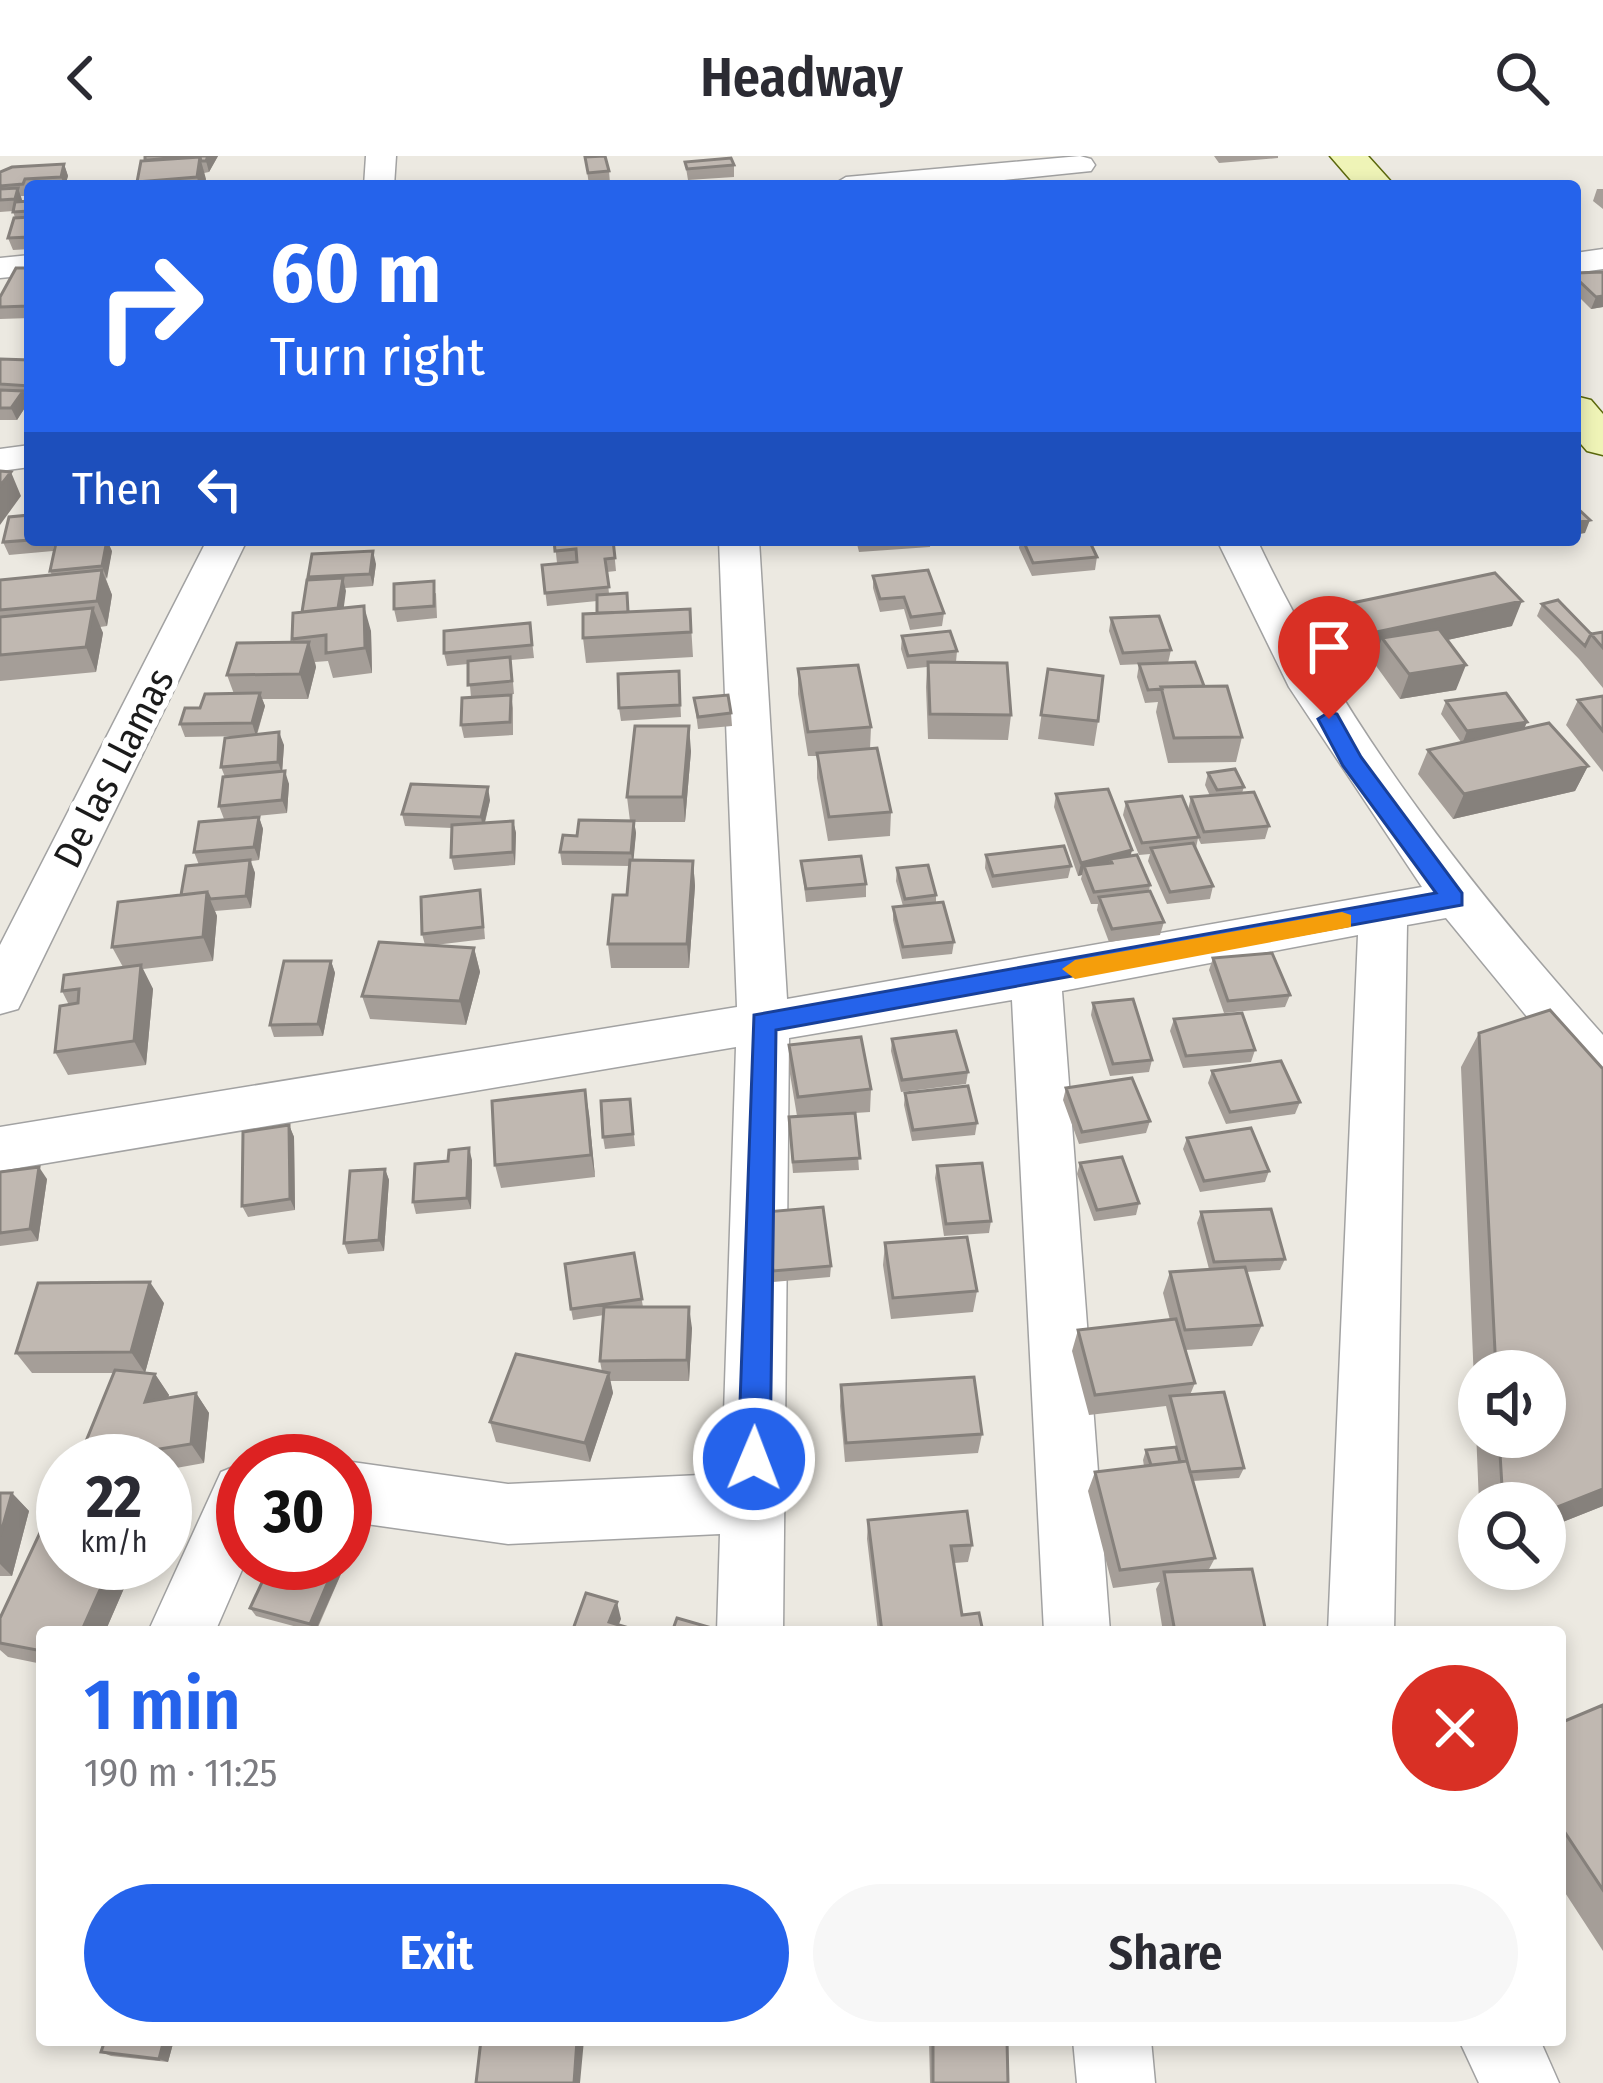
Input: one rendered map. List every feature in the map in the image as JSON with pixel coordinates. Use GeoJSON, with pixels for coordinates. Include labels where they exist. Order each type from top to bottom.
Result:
{"type":"FeatureCollection","features":[{"type":"Feature","properties":{"kind":"street"},"geometry":{"type":"LineString","coordinates":[[1348,156],[1370,180]]}},
{"type":"Feature","properties":{"kind":"street"},"geometry":{"type":"LineString","coordinates":[[920,180],[1069,168]]}},
{"type":"Feature","properties":{"kind":"street"},"geometry":{"type":"LineString","coordinates":[[1581,416],[1603,441]]}},
{"type":"Feature","properties":{"kind":"street","name":"De las Llamas"},"geometry":{"type":"LineString","coordinates":[[0,995],[224,546]]}},
{"type":"Feature","properties":{"kind":"street"},"geometry":{"type":"LineString","coordinates":[[739,546],[763,1022],[750,1626]]}},
{"type":"Feature","properties":{"kind":"street"},"geometry":{"type":"LineString","coordinates":[[1240,546],[1351,760],[1454,899],[1585,1026],[1603,1071]]}},
{"type":"Feature","properties":{"kind":"street"},"geometry":{"type":"LineString","coordinates":[[0,1149],[1036,976],[1454,899]]}},
{"type":"Feature","properties":{"kind":"street"},"geometry":{"type":"LineString","coordinates":[[1361,1626],[1383,914]]}},
{"type":"Feature","properties":{"kind":"street"},"geometry":{"type":"LineString","coordinates":[[1036,976],[1077,1626]]}},
{"type":"Feature","properties":{"kind":"street"},"geometry":{"type":"LineString","coordinates":[[372,1495],[508,1514],[753,1502]]}},
{"type":"Feature","properties":{"kind":"street"},"geometry":{"type":"LineString","coordinates":[[184,1626],[216,1554]]}},
{"type":"Feature","properties":{"kind":"street"},"geometry":{"type":"LineString","coordinates":[[1113,2046],[1116,2083]]}},
{"type":"Feature","properties":{"kind":"street"},"geometry":{"type":"LineString","coordinates":[[1501,2046],[1520,2083]]}},
{"type":"Feature","properties":{"kind":"building"},"geometry":{"type":"Polygon","coordinates":[[[145,156],[208,156],[201,161],[200,157],[145,160],[145,156]]]}},
{"type":"Feature","properties":{"kind":"building"},"geometry":{"type":"Polygon","coordinates":[[[605,156],[609,171],[588,173],[585,157],[605,156]]]}},
{"type":"Feature","properties":{"kind":"building"},"geometry":{"type":"Polygon","coordinates":[[[200,157],[197,177],[161,180],[137,180],[141,161],[200,157]]]}},
{"type":"Feature","properties":{"kind":"building"},"geometry":{"type":"Polygon","coordinates":[[[731,158],[734,165],[687,169],[685,162],[731,158]]]}},
{"type":"Feature","properties":{"kind":"building"},"geometry":{"type":"Polygon","coordinates":[[[64,164],[61,177],[0,186],[0,172],[64,164]]]}},
{"type":"Feature","properties":{"kind":"building"},"geometry":{"type":"Polygon","coordinates":[[[18,188],[15,199],[0,200],[0,189],[18,188]]]}},
{"type":"Feature","properties":{"kind":"building"},"geometry":{"type":"Polygon","coordinates":[[[24,201],[24,211],[13,212],[15,202],[24,201]]]}},
{"type":"Feature","properties":{"kind":"building"},"geometry":{"type":"Polygon","coordinates":[[[24,217],[24,237],[8,238],[14,218],[24,217]]]}},
{"type":"Feature","properties":{"kind":"building"},"geometry":{"type":"Polygon","coordinates":[[[16,268],[24,268],[24,306],[0,307],[0,297],[16,268]]]}},
{"type":"Feature","properties":{"kind":"building"},"geometry":{"type":"Polygon","coordinates":[[[1603,272],[1603,296],[1596,297],[1581,283],[1581,273],[1603,272]]]}},
{"type":"Feature","properties":{"kind":"building"},"geometry":{"type":"Polygon","coordinates":[[[0,359],[24,360],[24,386],[0,384],[0,359]]]}},
{"type":"Feature","properties":{"kind":"building"},"geometry":{"type":"Polygon","coordinates":[[[0,390],[23,391],[11,408],[0,408],[0,390]]]}},
{"type":"Feature","properties":{"kind":"building"},"geometry":{"type":"Polygon","coordinates":[[[24,516],[24,540],[3,542],[9,517],[24,516]]]}},
{"type":"Feature","properties":{"kind":"building"},"geometry":{"type":"Polygon","coordinates":[[[55,546],[106,546],[102,566],[50,571],[55,546]]]}},
{"type":"Feature","properties":{"kind":"building"},"geometry":{"type":"Polygon","coordinates":[[[555,546],[614,546],[615,558],[605,559],[609,587],[545,593],[542,565],[577,562],[576,549],[555,551],[555,546]]]}},
{"type":"Feature","properties":{"kind":"building"},"geometry":{"type":"Polygon","coordinates":[[[1026,546],[1092,546],[1097,557],[1033,563],[1026,546]]]}},
{"type":"Feature","properties":{"kind":"building"},"geometry":{"type":"Polygon","coordinates":[[[373,551],[370,574],[308,577],[312,554],[373,551]]]}},
{"type":"Feature","properties":{"kind":"building"},"geometry":{"type":"Polygon","coordinates":[[[102,570],[97,601],[0,610],[0,580],[102,570]]]}},
{"type":"Feature","properties":{"kind":"building"},"geometry":{"type":"Polygon","coordinates":[[[928,570],[944,613],[911,617],[904,597],[880,599],[873,576],[928,570]]]}},
{"type":"Feature","properties":{"kind":"building"},"geometry":{"type":"Polygon","coordinates":[[[1495,573],[1522,601],[1339,640],[1314,611],[1495,573]]]}},
{"type":"Feature","properties":{"kind":"building"},"geometry":{"type":"Polygon","coordinates":[[[343,578],[338,608],[302,612],[307,580],[343,578]]]}},
{"type":"Feature","properties":{"kind":"building"},"geometry":{"type":"Polygon","coordinates":[[[434,581],[434,606],[394,609],[394,584],[434,581]]]}},
{"type":"Feature","properties":{"kind":"building"},"geometry":{"type":"Polygon","coordinates":[[[627,593],[628,612],[597,613],[597,595],[627,593]]]}},
{"type":"Feature","properties":{"kind":"building"},"geometry":{"type":"Polygon","coordinates":[[[1558,600],[1591,634],[1585,646],[1542,604],[1558,600]]]}},
{"type":"Feature","properties":{"kind":"building"},"geometry":{"type":"Polygon","coordinates":[[[364,606],[365,648],[326,653],[326,635],[292,639],[293,613],[364,606]]]}},
{"type":"Feature","properties":{"kind":"building"},"geometry":{"type":"Polygon","coordinates":[[[93,608],[86,647],[0,655],[0,617],[93,608]]]}},
{"type":"Feature","properties":{"kind":"building"},"geometry":{"type":"Polygon","coordinates":[[[690,609],[691,632],[583,638],[583,614],[690,609]]]}},
{"type":"Feature","properties":{"kind":"building"},"geometry":{"type":"Polygon","coordinates":[[[1159,616],[1171,650],[1123,653],[1111,618],[1159,616]]]}},
{"type":"Feature","properties":{"kind":"building"},"geometry":{"type":"Polygon","coordinates":[[[530,623],[532,645],[444,653],[444,631],[530,623]]]}},
{"type":"Feature","properties":{"kind":"building"},"geometry":{"type":"Polygon","coordinates":[[[1439,629],[1466,665],[1409,674],[1382,638],[1439,629]]]}},
{"type":"Feature","properties":{"kind":"building"},"geometry":{"type":"Polygon","coordinates":[[[950,631],[957,651],[908,656],[902,636],[950,631]]]}},
{"type":"Feature","properties":{"kind":"building"},"geometry":{"type":"Polygon","coordinates":[[[1603,632],[1603,648],[1591,634],[1603,632]]]}},
{"type":"Feature","properties":{"kind":"building"},"geometry":{"type":"Polygon","coordinates":[[[309,642],[300,674],[227,675],[237,643],[309,642]]]}},
{"type":"Feature","properties":{"kind":"building"},"geometry":{"type":"Polygon","coordinates":[[[510,657],[512,681],[468,685],[468,661],[510,657]]]}},
{"type":"Feature","properties":{"kind":"building"},"geometry":{"type":"Polygon","coordinates":[[[928,662],[1007,663],[1011,715],[930,714],[928,662]]]}},
{"type":"Feature","properties":{"kind":"building"},"geometry":{"type":"Polygon","coordinates":[[[1195,662],[1204,686],[1148,690],[1139,664],[1195,662]]]}},
{"type":"Feature","properties":{"kind":"building"},"geometry":{"type":"Polygon","coordinates":[[[858,665],[871,727],[808,732],[798,669],[858,665]]]}},
{"type":"Feature","properties":{"kind":"building"},"geometry":{"type":"Polygon","coordinates":[[[1048,669],[1103,676],[1098,721],[1041,715],[1048,669]]]}},
{"type":"Feature","properties":{"kind":"building"},"geometry":{"type":"Polygon","coordinates":[[[679,671],[680,705],[619,708],[618,674],[679,671]]]}},
{"type":"Feature","properties":{"kind":"building"},"geometry":{"type":"Polygon","coordinates":[[[1227,686],[1242,737],[1174,738],[1161,687],[1227,686]]]}},
{"type":"Feature","properties":{"kind":"building"},"geometry":{"type":"Polygon","coordinates":[[[260,693],[252,723],[180,724],[185,708],[200,708],[205,694],[260,693]]]}},
{"type":"Feature","properties":{"kind":"building"},"geometry":{"type":"Polygon","coordinates":[[[1506,693],[1527,722],[1467,731],[1446,701],[1506,693]]]}},
{"type":"Feature","properties":{"kind":"building"},"geometry":{"type":"Polygon","coordinates":[[[511,695],[510,722],[461,725],[462,698],[511,695]]]}},
{"type":"Feature","properties":{"kind":"building"},"geometry":{"type":"Polygon","coordinates":[[[728,695],[731,713],[698,717],[694,698],[728,695]]]}},
{"type":"Feature","properties":{"kind":"building"},"geometry":{"type":"Polygon","coordinates":[[[1603,696],[1603,731],[1578,700],[1603,696]]]}},
{"type":"Feature","properties":{"kind":"building"},"geometry":{"type":"Polygon","coordinates":[[[1549,723],[1588,766],[1464,794],[1428,750],[1549,723]]]}},
{"type":"Feature","properties":{"kind":"building"},"geometry":{"type":"Polygon","coordinates":[[[635,726],[689,726],[683,797],[627,797],[635,726]]]}},
{"type":"Feature","properties":{"kind":"building"},"geometry":{"type":"Polygon","coordinates":[[[279,732],[278,762],[221,767],[225,738],[279,732]]]}},
{"type":"Feature","properties":{"kind":"building"},"geometry":{"type":"Polygon","coordinates":[[[877,748],[891,812],[829,817],[817,753],[877,748]]]}},
{"type":"Feature","properties":{"kind":"building"},"geometry":{"type":"Polygon","coordinates":[[[1235,769],[1244,787],[1217,790],[1208,773],[1235,769]]]}},
{"type":"Feature","properties":{"kind":"building"},"geometry":{"type":"Polygon","coordinates":[[[285,771],[282,800],[219,806],[223,777],[285,771]]]}},
{"type":"Feature","properties":{"kind":"building"},"geometry":{"type":"Polygon","coordinates":[[[411,784],[488,787],[481,817],[402,814],[411,784]]]}},
{"type":"Feature","properties":{"kind":"building"},"geometry":{"type":"Polygon","coordinates":[[[1108,789],[1132,850],[1081,863],[1056,794],[1108,789]]]}},
{"type":"Feature","properties":{"kind":"building"},"geometry":{"type":"Polygon","coordinates":[[[1254,792],[1269,826],[1204,832],[1191,797],[1254,792]]]}},
{"type":"Feature","properties":{"kind":"building"},"geometry":{"type":"Polygon","coordinates":[[[1182,796],[1199,837],[1142,843],[1126,802],[1182,796]]]}},
{"type":"Feature","properties":{"kind":"building"},"geometry":{"type":"Polygon","coordinates":[[[259,817],[254,847],[194,852],[199,822],[259,817]]]}},
{"type":"Feature","properties":{"kind":"building"},"geometry":{"type":"Polygon","coordinates":[[[579,820],[634,821],[631,853],[560,852],[563,835],[577,836],[579,820]]]}},
{"type":"Feature","properties":{"kind":"building"},"geometry":{"type":"Polygon","coordinates":[[[513,821],[513,852],[451,857],[452,825],[513,821]]]}},
{"type":"Feature","properties":{"kind":"building"},"geometry":{"type":"Polygon","coordinates":[[[1193,843],[1213,886],[1170,892],[1151,848],[1193,843]]]}},
{"type":"Feature","properties":{"kind":"building"},"geometry":{"type":"Polygon","coordinates":[[[1064,846],[1071,866],[993,876],[986,855],[1064,846]]]}},
{"type":"Feature","properties":{"kind":"building"},"geometry":{"type":"Polygon","coordinates":[[[1137,855],[1150,885],[1094,892],[1084,866],[1137,855]]]}},
{"type":"Feature","properties":{"kind":"building"},"geometry":{"type":"Polygon","coordinates":[[[861,856],[866,884],[806,889],[801,861],[861,856]]]}},
{"type":"Feature","properties":{"kind":"building"},"geometry":{"type":"Polygon","coordinates":[[[250,860],[246,896],[181,895],[186,866],[250,860]]]}},
{"type":"Feature","properties":{"kind":"building"},"geometry":{"type":"Polygon","coordinates":[[[630,860],[693,861],[687,944],[608,944],[613,895],[627,895],[630,860]]]}},
{"type":"Feature","properties":{"kind":"building"},"geometry":{"type":"Polygon","coordinates":[[[928,865],[936,895],[905,899],[897,868],[928,865]]]}},
{"type":"Feature","properties":{"kind":"building"},"geometry":{"type":"Polygon","coordinates":[[[480,890],[483,927],[422,934],[421,897],[480,890]]]}},
{"type":"Feature","properties":{"kind":"building"},"geometry":{"type":"Polygon","coordinates":[[[1150,891],[1164,922],[1112,929],[1099,897],[1150,891]]]}},
{"type":"Feature","properties":{"kind":"building"},"geometry":{"type":"Polygon","coordinates":[[[207,892],[203,937],[112,947],[118,902],[207,892]]]}},
{"type":"Feature","properties":{"kind":"building"},"geometry":{"type":"Polygon","coordinates":[[[943,902],[954,942],[903,947],[893,907],[943,902]]]}},
{"type":"Feature","properties":{"kind":"building"},"geometry":{"type":"Polygon","coordinates":[[[379,942],[474,948],[460,1001],[362,996],[379,942]]]}},
{"type":"Feature","properties":{"kind":"building"},"geometry":{"type":"Polygon","coordinates":[[[1272,953],[1290,995],[1228,1001],[1213,958],[1272,953]]]}},
{"type":"Feature","properties":{"kind":"building"},"geometry":{"type":"Polygon","coordinates":[[[284,961],[331,961],[318,1024],[270,1025],[284,961]]]}},
{"type":"Feature","properties":{"kind":"building"},"geometry":{"type":"Polygon","coordinates":[[[141,965],[134,1041],[55,1052],[60,1006],[78,1003],[79,989],[62,991],[64,975],[141,965]]]}},
{"type":"Feature","properties":{"kind":"building"},"geometry":{"type":"Polygon","coordinates":[[[1133,999],[1152,1060],[1113,1064],[1093,1003],[1133,999]]]}},
{"type":"Feature","properties":{"kind":"building"},"geometry":{"type":"Polygon","coordinates":[[[1550,1010],[1603,1069],[1603,1489],[1566,1504],[1566,1482],[1502,1482],[1500,1458],[1566,1458],[1566,1350],[1495,1350],[1479,1033],[1550,1010]]]}},
{"type":"Feature","properties":{"kind":"building"},"geometry":{"type":"Polygon","coordinates":[[[1242,1013],[1255,1050],[1186,1056],[1174,1019],[1242,1013]]]}},
{"type":"Feature","properties":{"kind":"building"},"geometry":{"type":"Polygon","coordinates":[[[956,1031],[968,1072],[902,1080],[892,1039],[956,1031]]]}},
{"type":"Feature","properties":{"kind":"building"},"geometry":{"type":"Polygon","coordinates":[[[861,1037],[871,1089],[798,1097],[789,1045],[861,1037]]]}},
{"type":"Feature","properties":{"kind":"building"},"geometry":{"type":"Polygon","coordinates":[[[1281,1061],[1300,1102],[1230,1112],[1212,1071],[1281,1061]]]}},
{"type":"Feature","properties":{"kind":"building"},"geometry":{"type":"Polygon","coordinates":[[[1132,1078],[1150,1121],[1082,1132],[1066,1088],[1132,1078]]]}},
{"type":"Feature","properties":{"kind":"building"},"geometry":{"type":"Polygon","coordinates":[[[968,1086],[977,1123],[913,1130],[905,1093],[968,1086]]]}},
{"type":"Feature","properties":{"kind":"building"},"geometry":{"type":"Polygon","coordinates":[[[585,1090],[591,1155],[495,1165],[492,1101],[585,1090]]]}},
{"type":"Feature","properties":{"kind":"building"},"geometry":{"type":"Polygon","coordinates":[[[630,1099],[633,1134],[603,1137],[601,1101],[630,1099]]]}},
{"type":"Feature","properties":{"kind":"building"},"geometry":{"type":"Polygon","coordinates":[[[855,1113],[860,1158],[793,1162],[789,1117],[855,1113]]]}},
{"type":"Feature","properties":{"kind":"building"},"geometry":{"type":"Polygon","coordinates":[[[289,1125],[290,1199],[242,1206],[243,1132],[289,1125]]]}},
{"type":"Feature","properties":{"kind":"building"},"geometry":{"type":"Polygon","coordinates":[[[1251,1128],[1269,1171],[1204,1181],[1187,1138],[1251,1128]]]}},
{"type":"Feature","properties":{"kind":"building"},"geometry":{"type":"Polygon","coordinates":[[[469,1148],[467,1198],[413,1202],[415,1164],[448,1161],[449,1150],[469,1148]]]}},
{"type":"Feature","properties":{"kind":"building"},"geometry":{"type":"Polygon","coordinates":[[[1122,1157],[1139,1203],[1097,1210],[1080,1163],[1122,1157]]]}},
{"type":"Feature","properties":{"kind":"building"},"geometry":{"type":"Polygon","coordinates":[[[982,1163],[991,1221],[946,1224],[937,1166],[982,1163]]]}},
{"type":"Feature","properties":{"kind":"building"},"geometry":{"type":"Polygon","coordinates":[[[39,1167],[30,1229],[0,1233],[0,1172],[39,1167]]]}},
{"type":"Feature","properties":{"kind":"building"},"geometry":{"type":"Polygon","coordinates":[[[385,1169],[379,1240],[344,1243],[350,1171],[385,1169]]]}},
{"type":"Feature","properties":{"kind":"building"},"geometry":{"type":"Polygon","coordinates":[[[823,1207],[831,1266],[773,1271],[765,1212],[823,1207]]]}},
{"type":"Feature","properties":{"kind":"building"},"geometry":{"type":"Polygon","coordinates":[[[1271,1209],[1285,1259],[1214,1262],[1201,1212],[1271,1209]]]}},
{"type":"Feature","properties":{"kind":"building"},"geometry":{"type":"Polygon","coordinates":[[[967,1237],[977,1291],[893,1298],[885,1243],[967,1237]]]}},
{"type":"Feature","properties":{"kind":"building"},"geometry":{"type":"Polygon","coordinates":[[[634,1253],[642,1299],[571,1309],[565,1264],[634,1253]]]}},
{"type":"Feature","properties":{"kind":"building"},"geometry":{"type":"Polygon","coordinates":[[[1245,1267],[1262,1325],[1185,1330],[1170,1272],[1245,1267]]]}},
{"type":"Feature","properties":{"kind":"building"},"geometry":{"type":"Polygon","coordinates":[[[150,1282],[131,1352],[16,1353],[38,1283],[150,1282]]]}},
{"type":"Feature","properties":{"kind":"building"},"geometry":{"type":"Polygon","coordinates":[[[604,1307],[689,1307],[687,1360],[600,1361],[604,1307]]]}},
{"type":"Feature","properties":{"kind":"building"},"geometry":{"type":"Polygon","coordinates":[[[1176,1319],[1195,1383],[1095,1395],[1078,1330],[1176,1319]]]}},
{"type":"Feature","properties":{"kind":"building"},"geometry":{"type":"Polygon","coordinates":[[[516,1354],[609,1373],[585,1443],[490,1422],[516,1354]]]}},
{"type":"Feature","properties":{"kind":"building"},"geometry":{"type":"Polygon","coordinates":[[[115,1370],[155,1374],[145,1402],[196,1393],[192,1434],[89,1434],[115,1370]]]}},
{"type":"Feature","properties":{"kind":"building"},"geometry":{"type":"Polygon","coordinates":[[[974,1377],[982,1434],[846,1443],[841,1385],[974,1377]]]}},
{"type":"Feature","properties":{"kind":"building"},"geometry":{"type":"Polygon","coordinates":[[[1224,1392],[1244,1468],[1190,1472],[1170,1396],[1224,1392]]]}},
{"type":"Feature","properties":{"kind":"building"},"geometry":{"type":"Polygon","coordinates":[[[1176,1447],[1180,1462],[1151,1465],[1146,1450],[1176,1447]]]}},
{"type":"Feature","properties":{"kind":"building"},"geometry":{"type":"Polygon","coordinates":[[[1187,1461],[1215,1558],[1120,1570],[1095,1472],[1187,1461]]]}},
{"type":"Feature","properties":{"kind":"building"},"geometry":{"type":"Polygon","coordinates":[[[0,1493],[12,1493],[0,1536],[0,1493]]]}},
{"type":"Feature","properties":{"kind":"building"},"geometry":{"type":"Polygon","coordinates":[[[967,1511],[972,1545],[951,1546],[962,1615],[979,1613],[982,1626],[881,1626],[868,1520],[967,1511]]]}},
{"type":"Feature","properties":{"kind":"building"},"geometry":{"type":"Polygon","coordinates":[[[36,1541],[36,1590],[100,1590],[84,1626],[36,1626],[36,1650],[0,1643],[0,1618],[36,1541]]]}},
{"type":"Feature","properties":{"kind":"building"},"geometry":{"type":"Polygon","coordinates":[[[1252,1569],[1265,1626],[1174,1626],[1164,1572],[1252,1569]]]}},
{"type":"Feature","properties":{"kind":"building"},"geometry":{"type":"Polygon","coordinates":[[[258,1590],[324,1590],[310,1624],[250,1608],[258,1590]]]}},
{"type":"Feature","properties":{"kind":"building"},"geometry":{"type":"Polygon","coordinates":[[[586,1593],[617,1602],[609,1622],[622,1626],[574,1626],[586,1593]]]}},
{"type":"Feature","properties":{"kind":"building"},"geometry":{"type":"Polygon","coordinates":[[[677,1618],[705,1626],[674,1626],[677,1618]]]}},
{"type":"Feature","properties":{"kind":"building"},"geometry":{"type":"Polygon","coordinates":[[[1603,1705],[1603,1890],[1566,1834],[1566,1720],[1603,1705]]]}},
{"type":"Feature","properties":{"kind":"building"},"geometry":{"type":"Polygon","coordinates":[[[103,2046],[162,2046],[159,2059],[101,2052],[103,2046]]]}},
{"type":"Feature","properties":{"kind":"building"},"geometry":{"type":"Polygon","coordinates":[[[480,2046],[577,2046],[574,2083],[476,2083],[480,2046]]]}},
{"type":"Feature","properties":{"kind":"building"},"geometry":{"type":"Polygon","coordinates":[[[933,2046],[1007,2046],[1008,2083],[933,2083],[933,2046]]]}},
{"type":"Feature","properties":{"kind":"slow traffic"},"geometry":{"type":"LineString","coordinates":[[1075,969],[1342,921]]}},
{"type":"Feature","properties":{"kind":"route"},"geometry":{"type":"LineString","coordinates":[[754,1459],[763,1022],[1454,899],[1351,760],[1329,719]]}}]}
